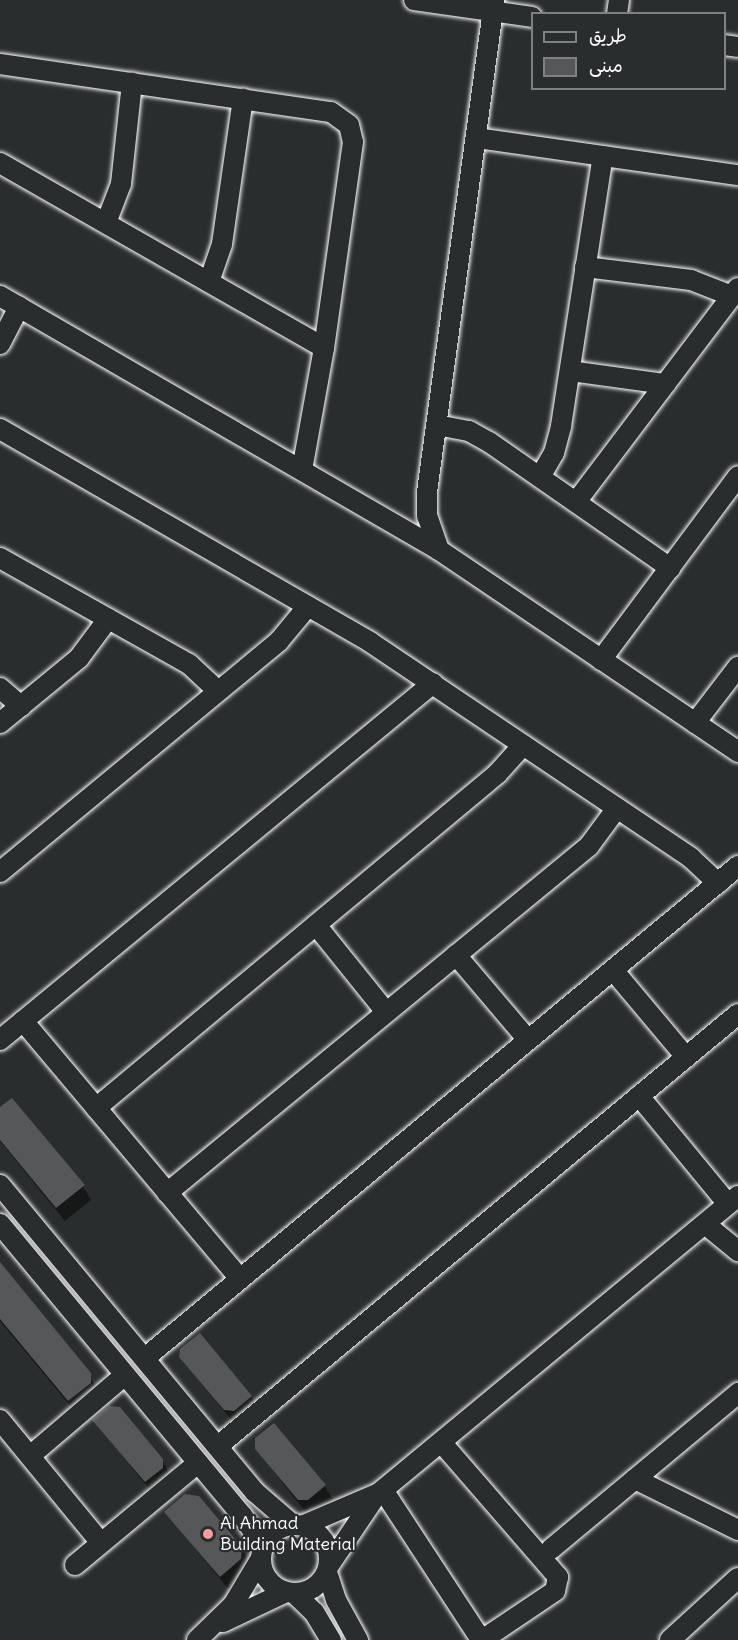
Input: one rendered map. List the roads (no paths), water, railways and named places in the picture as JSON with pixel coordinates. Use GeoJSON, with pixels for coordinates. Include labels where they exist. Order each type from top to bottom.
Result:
{"type":"FeatureCollection","features":[{"type":"Feature","properties":{"kind":"street"},"geometry":{"type":"LineString","coordinates":[[414,0],[494,6],[531,17]]}},
{"type":"Feature","properties":{"kind":"street"},"geometry":{"type":"LineString","coordinates":[[440,550],[430,528],[426,504],[494,6]]}},
{"type":"Feature","properties":{"kind":"street"},"geometry":{"type":"LineString","coordinates":[[0,64],[331,112],[346,121],[352,130],[353,142],[324,348],[302,470]]}},
{"type":"Feature","properties":{"kind":"street"},"geometry":{"type":"LineString","coordinates":[[106,223],[121,184],[132,83]]}},
{"type":"Feature","properties":{"kind":"street"},"geometry":{"type":"LineString","coordinates":[[209,282],[222,244],[243,99]]}},
{"type":"Feature","properties":{"kind":"street"},"geometry":{"type":"LineString","coordinates":[[477,138],[738,175]]}},
{"type":"Feature","properties":{"kind":"street"},"geometry":{"type":"LineString","coordinates":[[540,477],[558,440],[603,156]]}},
{"type":"Feature","properties":{"kind":"street"},"geometry":{"type":"LineString","coordinates":[[0,163],[324,348]]}},
{"type":"Feature","properties":{"kind":"street"},"geometry":{"type":"LineString","coordinates":[[576,502],[735,292],[701,282],[585,267]]}},
{"type":"Feature","properties":{"kind":"street"},"geometry":{"type":"LineString","coordinates":[[0,296],[440,550],[738,752]]}},
{"type":"Feature","properties":{"kind":"street"},"geometry":{"type":"LineString","coordinates":[[0,344],[19,307]]}},
{"type":"Feature","properties":{"kind":"street"},"geometry":{"type":"LineString","coordinates":[[570,371],[665,384]]}},
{"type":"Feature","properties":{"kind":"street"},"geometry":{"type":"LineString","coordinates":[[437,425],[480,436],[670,568]]}},
{"type":"Feature","properties":{"kind":"street"},"geometry":{"type":"LineString","coordinates":[[0,429],[308,606],[433,683],[696,862],[718,883]]}},
{"type":"Feature","properties":{"kind":"street"},"geometry":{"type":"LineString","coordinates":[[601,660],[738,476]]}},
{"type":"Feature","properties":{"kind":"street"},"geometry":{"type":"LineString","coordinates":[[0,558],[189,664],[217,690]]}},
{"type":"Feature","properties":{"kind":"street"},"geometry":{"type":"LineString","coordinates":[[0,872],[287,634],[308,606]]}},
{"type":"Feature","properties":{"kind":"street"},"geometry":{"type":"LineString","coordinates":[[0,723],[79,658],[108,619]]}},
{"type":"Feature","properties":{"kind":"street"},"geometry":{"type":"LineString","coordinates":[[695,723],[738,667]]}},
{"type":"Feature","properties":{"kind":"street"},"geometry":{"type":"LineString","coordinates":[[0,1041],[433,683]]}},
{"type":"Feature","properties":{"kind":"street"},"geometry":{"type":"LineString","coordinates":[[0,688],[21,705]]}},
{"type":"Feature","properties":{"kind":"street"},"geometry":{"type":"LineString","coordinates":[[96,1108],[497,774],[523,745]]}},
{"type":"Feature","properties":{"kind":"street"},"geometry":{"type":"LineString","coordinates":[[167,1193],[589,846],[617,808]]}},
{"type":"Feature","properties":{"kind":"street"},"geometry":{"type":"LineString","coordinates":[[145,1358],[738,866]]}},
{"type":"Feature","properties":{"kind":"street"},"geometry":{"type":"LineString","coordinates":[[316,925],[387,1012]]}},
{"type":"Feature","properties":{"kind":"street"},"geometry":{"type":"LineString","coordinates":[[456,955],[528,1040]]}},
{"type":"Feature","properties":{"kind":"street"},"geometry":{"type":"LineString","coordinates":[[613,970],[686,1057]]}},
{"type":"Feature","properties":{"kind":"street"},"geometry":{"type":"LineString","coordinates":[[218,1446],[738,1014]]}},
{"type":"Feature","properties":{"kind":"street"},"geometry":{"type":"LineString","coordinates":[[23,1021],[240,1279]]}},
{"type":"Feature","properties":{"kind":"street"},"geometry":{"type":"LineString","coordinates":[[202,1636],[290,1593],[314,1588],[381,1491],[733,1200],[639,1096]]}},
{"type":"Feature","properties":{"kind":"street"},"geometry":{"type":"LineString","coordinates":[[0,1185],[266,1504],[324,1540],[336,1600],[358,1640]]}},
{"type":"Feature","properties":{"kind":"street"},"geometry":{"type":"LineString","coordinates":[[0,1224],[222,1491],[262,1552],[267,1579],[314,1612],[331,1640]]}},
{"type":"Feature","properties":{"kind":"street"},"geometry":{"type":"LineString","coordinates":[[705,1224],[738,1251]]}},
{"type":"Feature","properties":{"kind":"street"},"geometry":{"type":"LineString","coordinates":[[30,1456],[125,1375]]}},
{"type":"Feature","properties":{"kind":"street"},"geometry":{"type":"LineString","coordinates":[[551,1549],[737,1396]]}},
{"type":"Feature","properties":{"kind":"street"},"geometry":{"type":"LineString","coordinates":[[0,1420],[101,1543]]}},
{"type":"Feature","properties":{"kind":"street"},"geometry":{"type":"LineString","coordinates":[[381,1491],[481,1640],[555,1591],[558,1577],[441,1442]]}},
{"type":"Feature","properties":{"kind":"street"},"geometry":{"type":"LineString","coordinates":[[75,1565],[198,1463]]}},
{"type":"Feature","properties":{"kind":"street"},"geometry":{"type":"LineString","coordinates":[[222,1491],[242,1475]]}},
{"type":"Feature","properties":{"kind":"street"},"geometry":{"type":"LineString","coordinates":[[634,1479],[738,1530]]}},
{"type":"Feature","properties":{"kind":"street"},"geometry":{"type":"LineString","coordinates":[[202,1636],[243,1590],[271,1534],[381,1491]]}},
{"type":"Feature","properties":{"kind":"street"},"geometry":{"type":"LineString","coordinates":[[670,1640],[738,1578]]}},
{"type":"Feature","properties":{"kind":"place","name":"Al Ahmad Building Material"},"geometry":{"type":"Point","coordinates":[208,1534]}}]}
